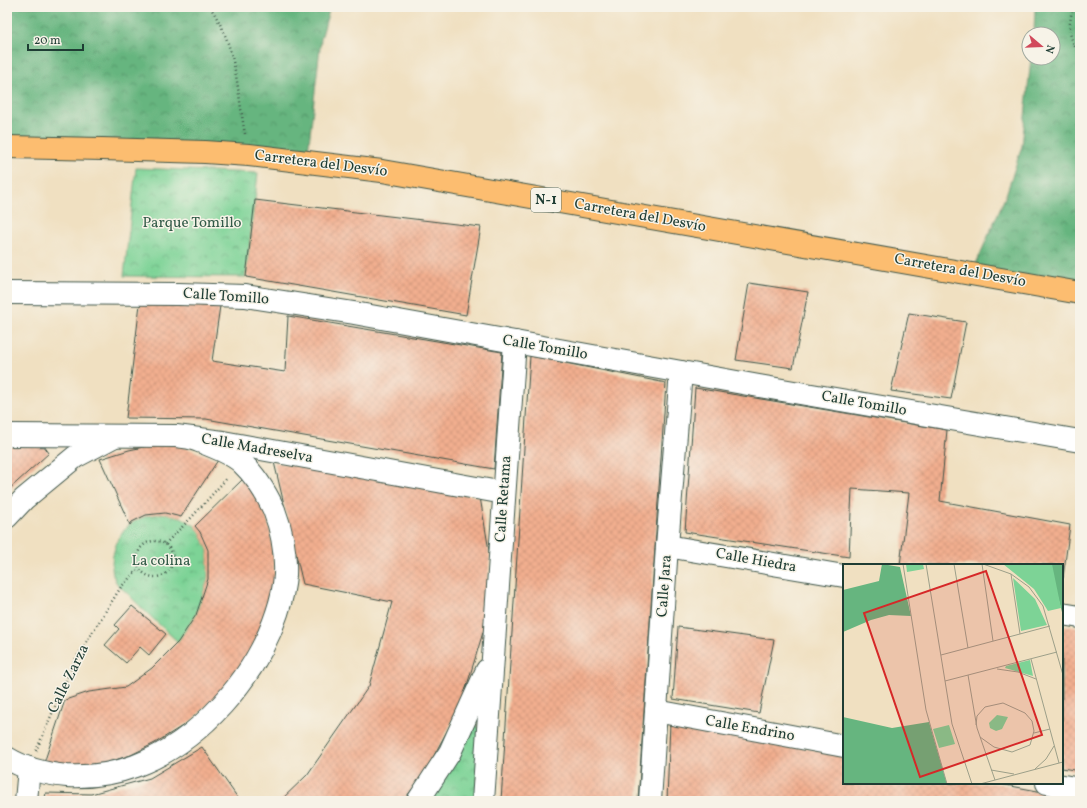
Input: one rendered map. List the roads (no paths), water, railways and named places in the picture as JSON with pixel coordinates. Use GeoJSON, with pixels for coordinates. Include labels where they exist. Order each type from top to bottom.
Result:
{"type":"FeatureCollection","features":[{"type":"Feature","properties":{"kind":"highway","name":"Carretera del Desvío"},"geometry":{"type":"LineString","coordinates":[[7,147],[110,149],[249,155],[382,171],[1080,293]]}},
{"type":"Feature","properties":{"kind":"street","name":"Calle Tomillo"},"geometry":{"type":"LineString","coordinates":[[7,294],[178,294],[245,296],[354,313],[681,372],[1080,441]]}},
{"type":"Feature","properties":{"kind":"street","name":"Calle Retama"},"geometry":{"type":"LineString","coordinates":[[483,801],[515,342]]}},
{"type":"Feature","properties":{"kind":"street","name":"Calle Jara"},"geometry":{"type":"LineString","coordinates":[[650,801],[667,546],[681,372]]}},
{"type":"Feature","properties":{"kind":"street","name":"Calle Madreselva"},"geometry":{"type":"LineString","coordinates":[[7,435],[176,436],[223,442],[504,493]]}},
{"type":"Feature","properties":{"kind":"street"},"geometry":{"type":"LineString","coordinates":[[7,517],[24,499],[75,456],[116,435]]}},
{"type":"Feature","properties":{"kind":"street"},"geometry":{"type":"LineString","coordinates":[[7,758],[29,768],[58,775],[82,777],[101,775],[135,766],[162,753],[180,742],[201,724],[227,700],[255,662],[266,642],[281,601],[285,576],[285,554],[280,526],[267,495],[241,462],[220,450],[191,438]]}},
{"type":"Feature","properties":{"kind":"street","name":"Calle Hiedra"},"geometry":{"type":"LineString","coordinates":[[667,546],[843,576]]}},
{"type":"Feature","properties":{"kind":"street"},"geometry":{"type":"LineString","coordinates":[[1063,614],[1080,617]]}},
{"type":"Feature","properties":{"kind":"street","name":"Calle Retama"},"geometry":{"type":"LineString","coordinates":[[418,801],[450,752],[493,657]]}},
{"type":"Feature","properties":{"kind":"street","name":"Calle Endrino"},"geometry":{"type":"LineString","coordinates":[[656,711],[843,746]]}},
{"type":"Feature","properties":{"kind":"street"},"geometry":{"type":"LineString","coordinates":[[26,801],[29,768]]}},
{"type":"Feature","properties":{"kind":"street"},"geometry":{"type":"LineString","coordinates":[[1052,784],[1080,789]]}},
{"type":"Feature","properties":{"kind":"park label","name":"Parque Tomillo"},"geometry":{"type":"Point","coordinates":[192,223]}},
{"type":"Feature","properties":{"kind":"park label","name":"La colina"},"geometry":{"type":"Point","coordinates":[161,561]}}]}
